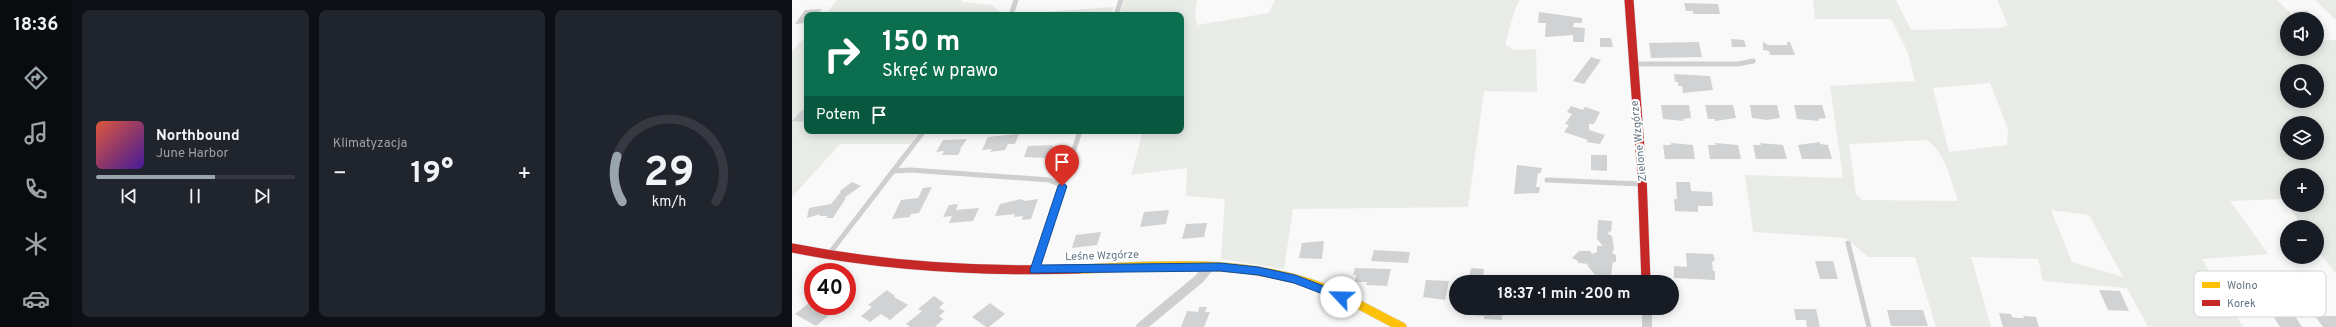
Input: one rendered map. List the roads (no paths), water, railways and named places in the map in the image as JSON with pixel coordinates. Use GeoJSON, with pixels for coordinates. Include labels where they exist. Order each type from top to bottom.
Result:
{"type":"FeatureCollection","features":[{"type":"Feature","properties":{"kind":"street","name":"Zielone Wzgórze"},"geometry":{"type":"LineString","coordinates":[[1629,0],[1632,63],[1644,184],[1646,275]]}},
{"type":"Feature","properties":{"kind":"street","name":"Leśne Wzgórze"},"geometry":{"type":"LineString","coordinates":[[792,248],[904,266],[1035,270],[1209,267],[1258,271],[1295,279],[1329,291],[1402,327]]}},
{"type":"Feature","properties":{"kind":"street"},"geometry":{"type":"LineString","coordinates":[[1141,327],[1199,279],[1209,267]]}},
{"type":"Feature","properties":{"kind":"street"},"geometry":{"type":"LineString","coordinates":[[1647,315],[1647,327]]}},
{"type":"Feature","properties":{"kind":"lane"},"geometry":{"type":"LineString","coordinates":[[1012,12],[1016,0]]}},
{"type":"Feature","properties":{"kind":"lane"},"geometry":{"type":"LineString","coordinates":[[1117,12],[1121,0]]}},
{"type":"Feature","properties":{"kind":"lane"},"geometry":{"type":"LineString","coordinates":[[1632,63],[1738,64],[1753,61]]}},
{"type":"Feature","properties":{"kind":"lane"},"geometry":{"type":"LineString","coordinates":[[828,255],[922,134]]}},
{"type":"Feature","properties":{"kind":"lane"},"geometry":{"type":"LineString","coordinates":[[1035,270],[1079,134]]}},
{"type":"Feature","properties":{"kind":"lane"},"geometry":{"type":"LineString","coordinates":[[893,171],[1049,180],[1062,186]]}},
{"type":"Feature","properties":{"kind":"lane"},"geometry":{"type":"LineString","coordinates":[[1547,180],[1644,184]]}},
{"type":"Feature","properties":{"kind":"lane"},"geometry":{"type":"LineString","coordinates":[[1848,243],[1869,327]]}}]}
